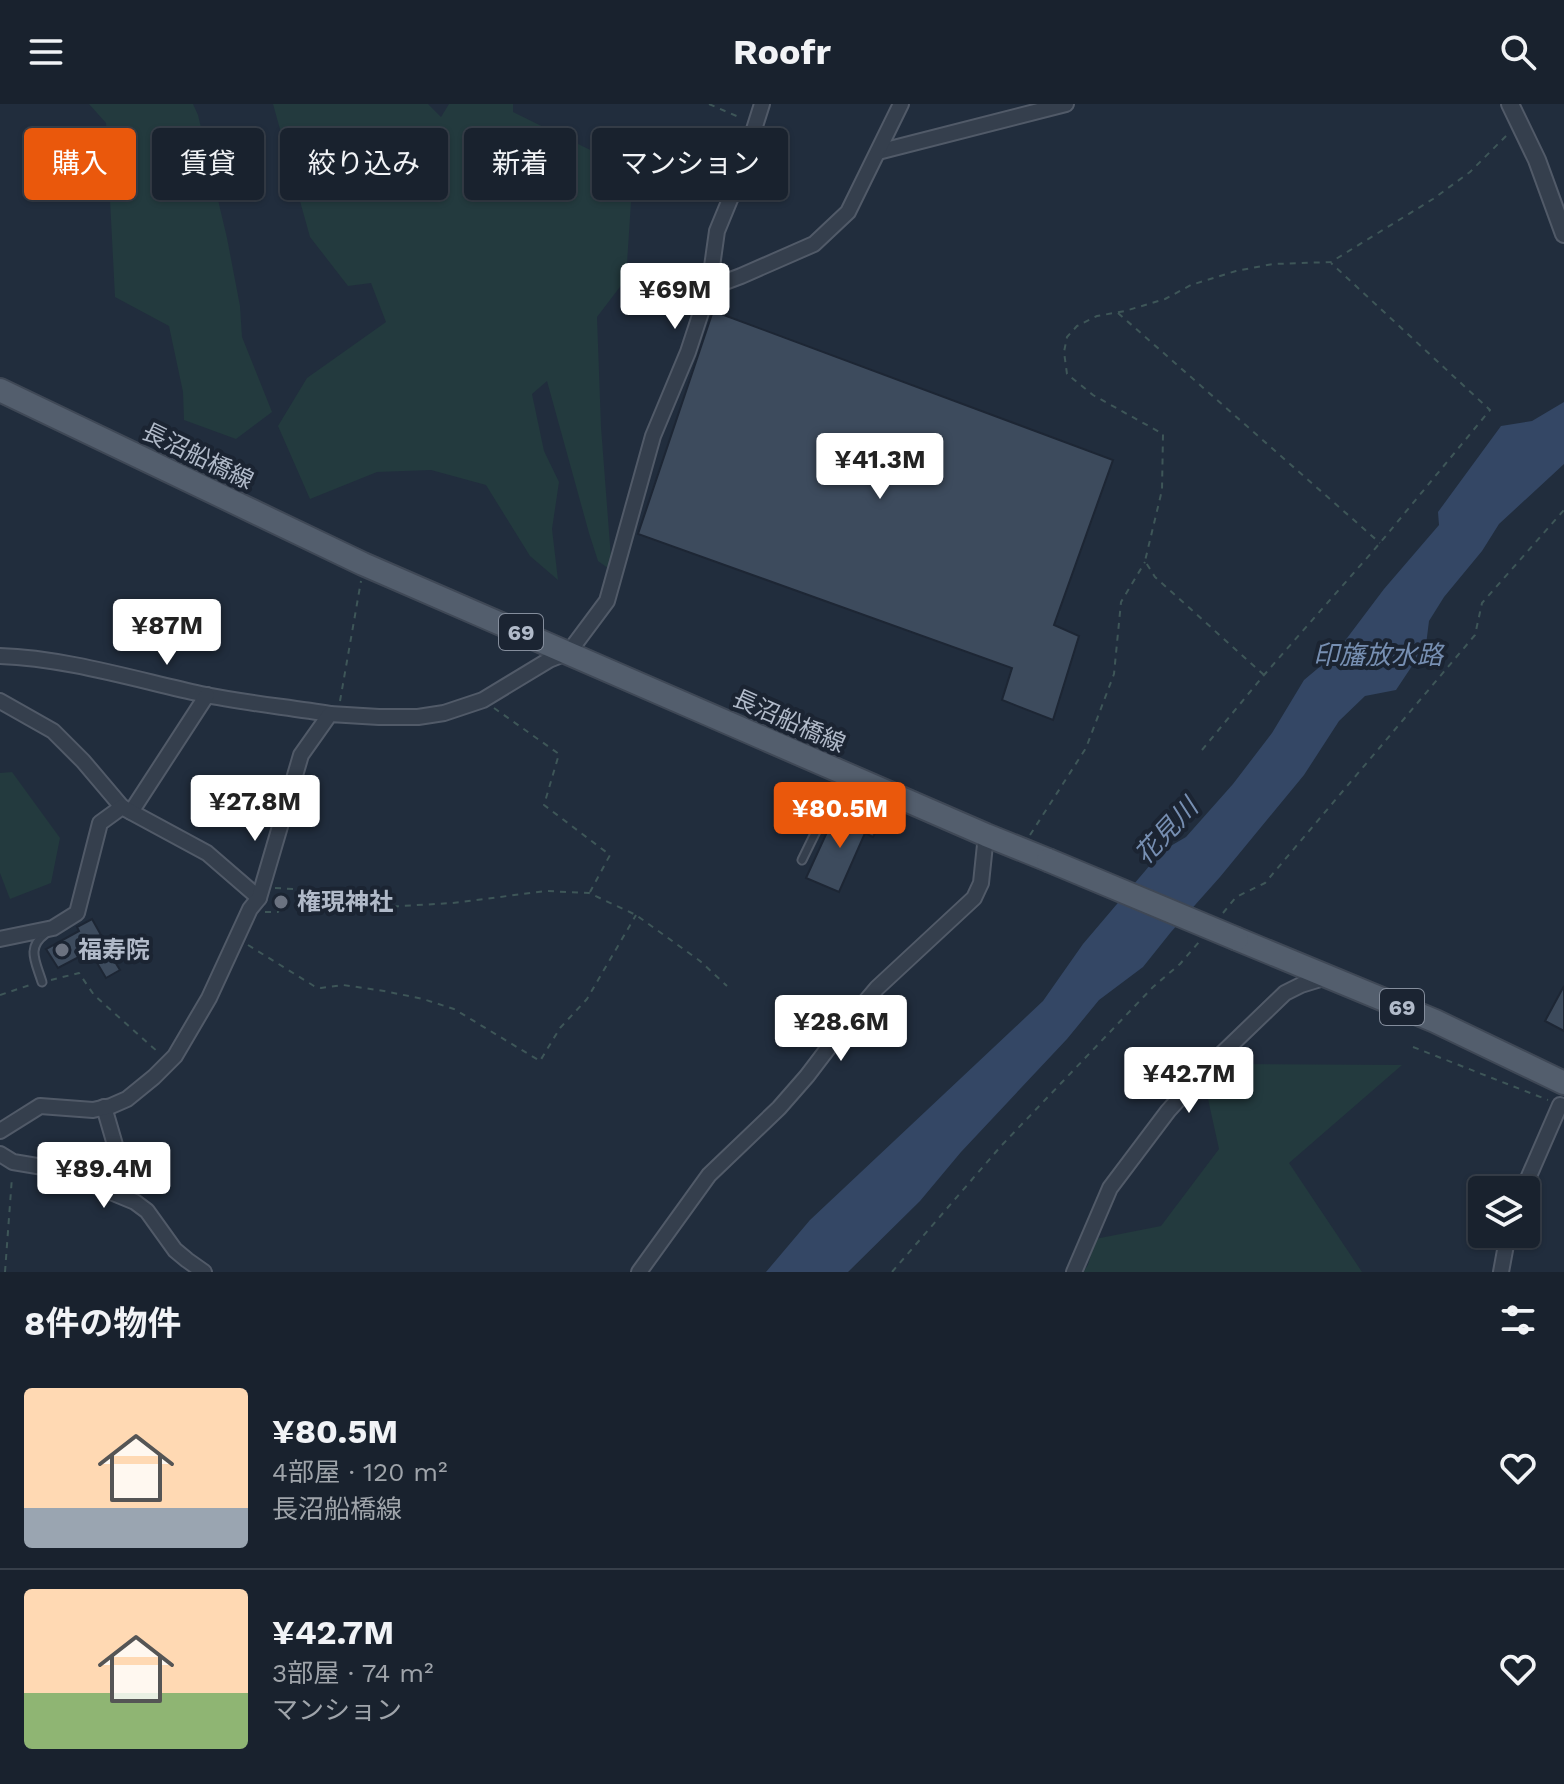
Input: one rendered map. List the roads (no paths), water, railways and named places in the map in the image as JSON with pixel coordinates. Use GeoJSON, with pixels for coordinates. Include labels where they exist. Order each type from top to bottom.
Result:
{"type":"FeatureCollection","features":[{"type":"Feature","properties":{"kind":"main road","name":"長沼船橋線"},"geometry":{"type":"LineString","coordinates":[[0,390],[363,564],[986,835],[1435,1021],[1562,1094]]}},
{"type":"Feature","properties":{"kind":"street"},"geometry":{"type":"LineString","coordinates":[[0,656],[81,668],[207,695],[334,714],[418,717],[444,713],[483,700],[549,660],[569,652],[607,601],[653,436],[688,352],[709,288],[717,231],[738,180],[762,104]]}},
{"type":"Feature","properties":{"kind":"street"},"geometry":{"type":"LineString","coordinates":[[709,288],[814,244],[848,212],[901,104]]}},
{"type":"Feature","properties":{"kind":"street"},"geometry":{"type":"LineString","coordinates":[[878,152],[1066,104]]}},
{"type":"Feature","properties":{"kind":"street"},"geometry":{"type":"LineString","coordinates":[[1510,104],[1537,160],[1564,234]]}},
{"type":"Feature","properties":{"kind":"street"},"geometry":{"type":"LineString","coordinates":[[0,939],[53,928],[77,913],[100,823],[126,810],[207,695]]}},
{"type":"Feature","properties":{"kind":"street"},"geometry":{"type":"LineString","coordinates":[[0,701],[53,731],[126,810],[207,853],[260,902]]}},
{"type":"Feature","properties":{"kind":"street"},"geometry":{"type":"LineString","coordinates":[[0,1131],[40,1106],[93,1110],[127,1099],[175,1056],[209,998],[237,938],[260,902],[301,755],[334,714]]}},
{"type":"Feature","properties":{"kind":"street"},"geometry":{"type":"LineString","coordinates":[[639,1272],[709,1175],[779,1108],[877,988],[974,898],[981,883],[986,835]]}},
{"type":"Feature","properties":{"kind":"street"},"geometry":{"type":"LineString","coordinates":[[1074,1272],[1110,1188],[1168,1111],[1206,1069],[1285,993],[1329,976]]}},
{"type":"Feature","properties":{"kind":"street"},"geometry":{"type":"LineString","coordinates":[[1529,1176],[1562,1094]]}},
{"type":"Feature","properties":{"kind":"street"},"geometry":{"type":"LineString","coordinates":[[104,1107],[120,1162],[117,1194]]}},
{"type":"Feature","properties":{"kind":"street"},"geometry":{"type":"LineString","coordinates":[[7,1158],[55,1169],[135,1202],[147,1211],[175,1250],[204,1272]]}},
{"type":"Feature","properties":{"kind":"street"},"geometry":{"type":"LineString","coordinates":[[1501,1272],[1505,1248]]}},
{"type":"Feature","properties":{"kind":"lane"},"geometry":{"type":"LineString","coordinates":[[802,860],[844,774]]}},
{"type":"Feature","properties":{"kind":"lane"},"geometry":{"type":"LineString","coordinates":[[42,982],[33,953],[36,941],[53,928]]}},
{"type":"Feature","properties":{"kind":"water","name":"印旛放水路"},"geometry":{"type":"Polygon","coordinates":[[[1564,402],[1564,464],[1499,524],[1482,551],[1444,597],[1429,621],[1426,645],[1396,690],[1365,696],[1339,721],[1304,775],[1143,967],[1099,1000],[920,1201],[848,1272],[766,1272],[810,1220],[1043,1001],[1083,944],[1162,851],[1186,837],[1233,784],[1272,733],[1304,680],[1335,654],[1384,589],[1439,525],[1438,512],[1501,426],[1532,421],[1564,402]]]}},
{"type":"Feature","properties":{"kind":"place","name":"権現神社"},"geometry":{"type":"Point","coordinates":[281,902]}},
{"type":"Feature","properties":{"kind":"place","name":"福寿院"},"geometry":{"type":"Point","coordinates":[62,950]}},
{"type":"Feature","properties":{"kind":"water label","name":"花見川"},"geometry":{"type":"Point","coordinates":[1166,831]}}]}
